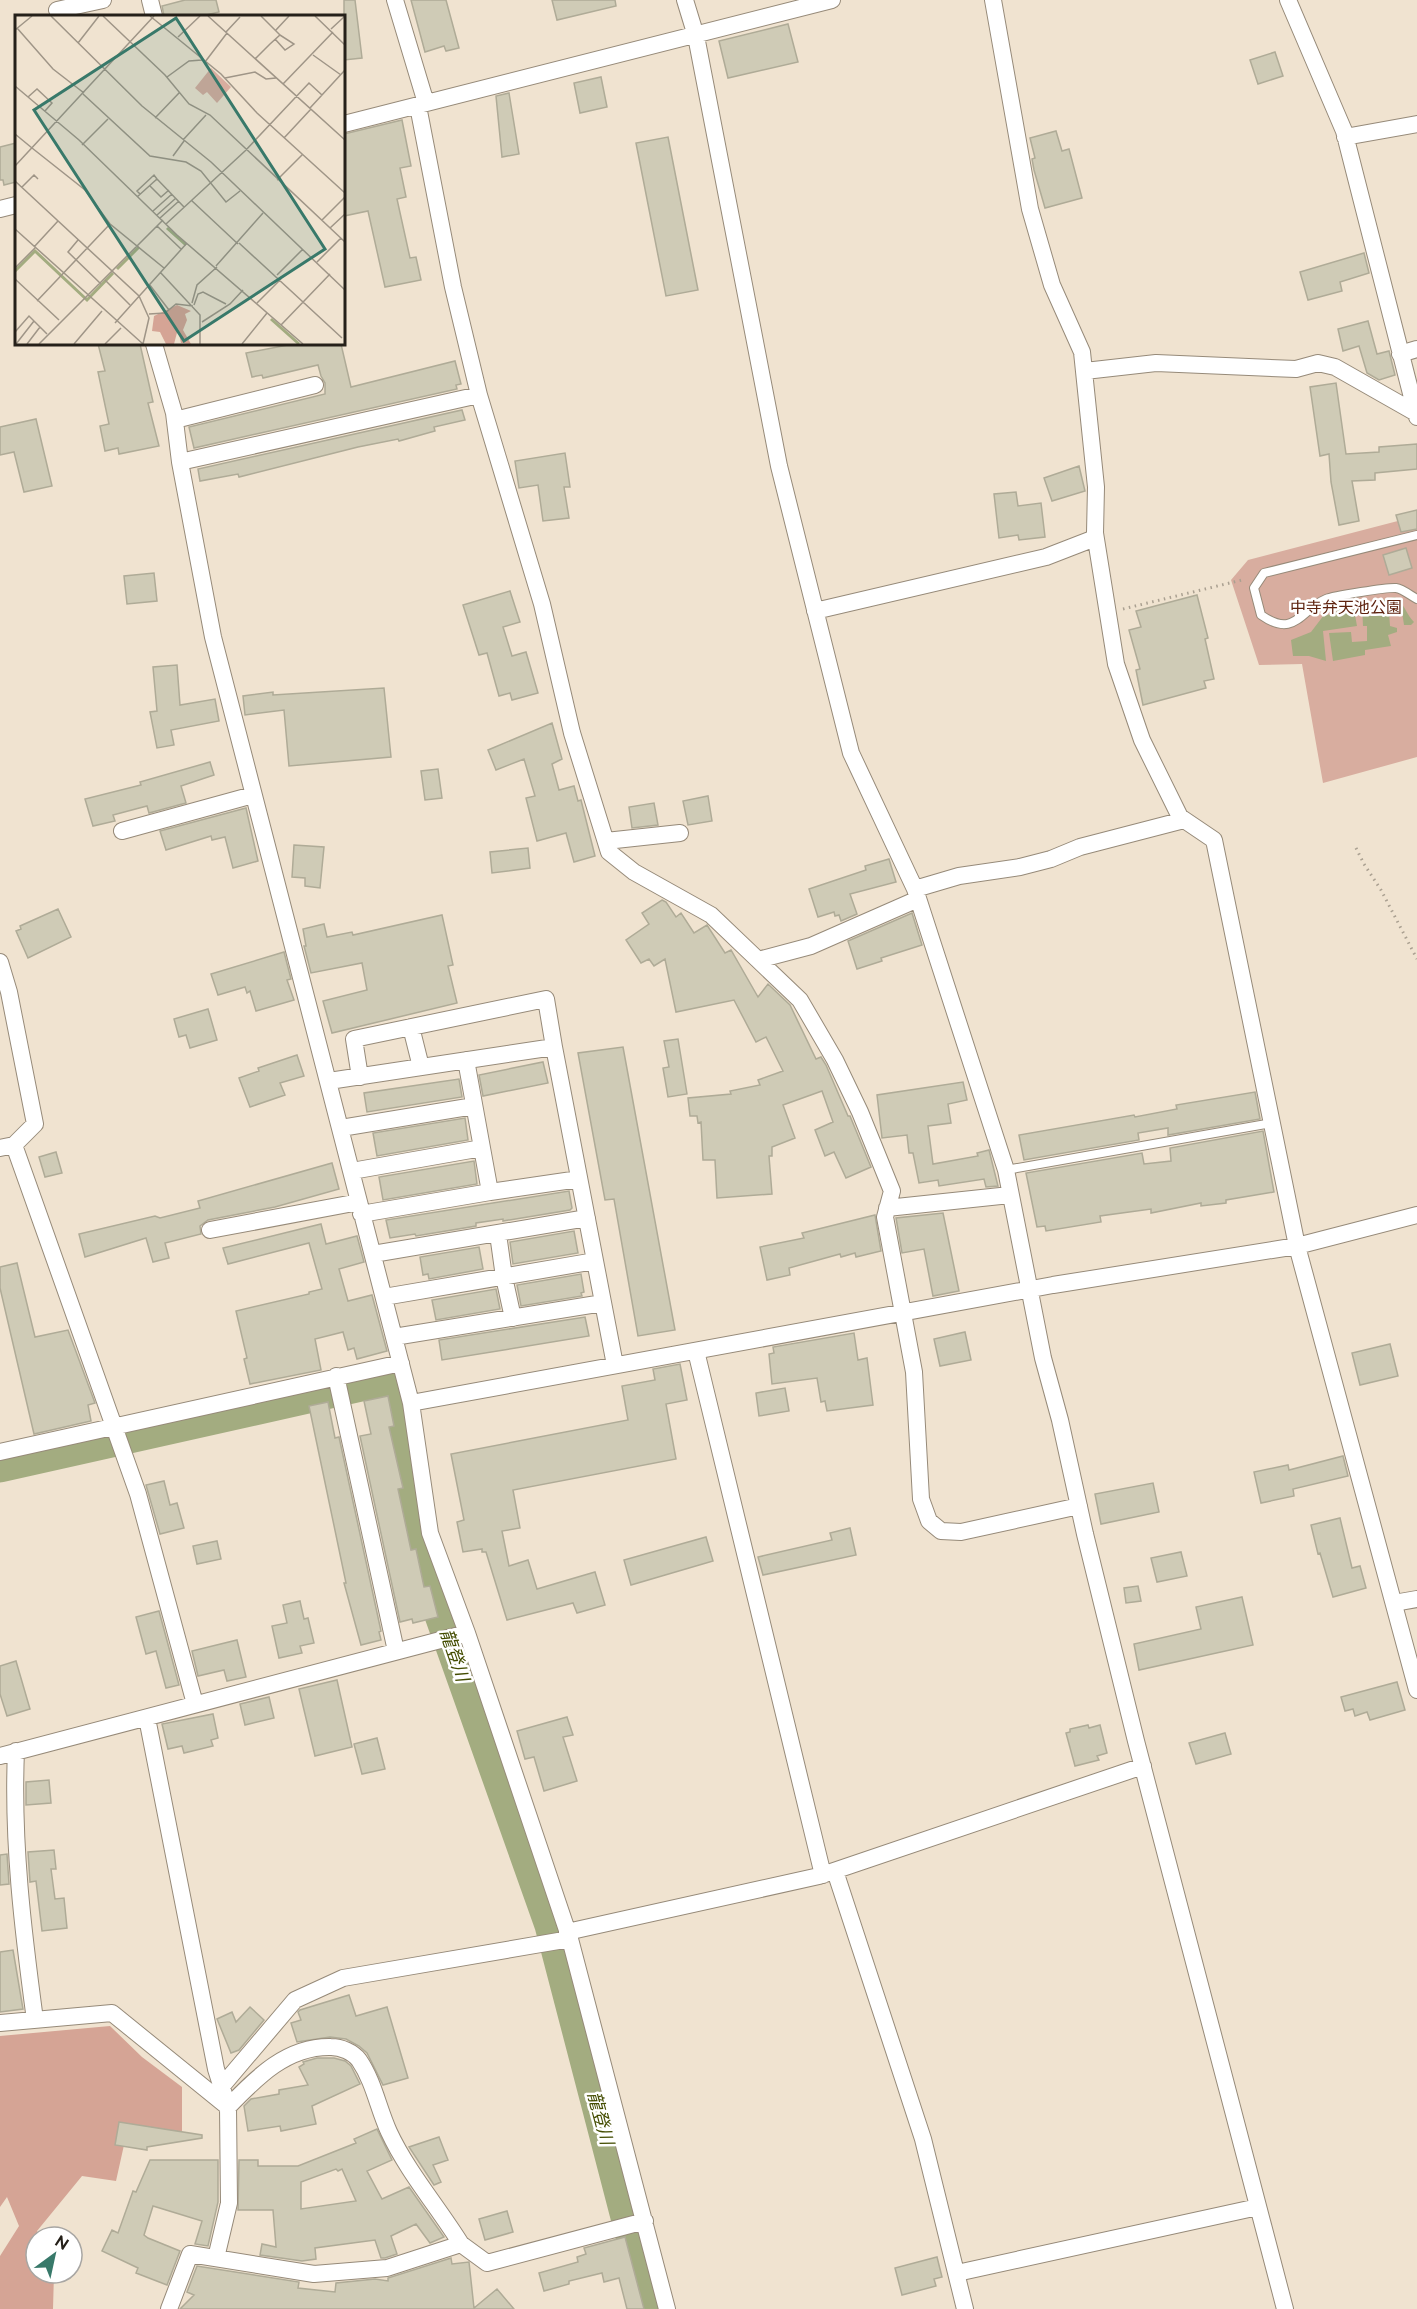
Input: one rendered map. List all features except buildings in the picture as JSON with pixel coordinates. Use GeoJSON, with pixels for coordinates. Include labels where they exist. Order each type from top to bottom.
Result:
{"type":"FeatureCollection","features":[{"type":"Feature","properties":{"kind":"street"},"geometry":{"type":"LineString","coordinates":[[57,9],[103,0]]}},
{"type":"Feature","properties":{"kind":"street"},"geometry":{"type":"LineString","coordinates":[[150,0],[154,15]]}},
{"type":"Feature","properties":{"kind":"street"},"geometry":{"type":"LineString","coordinates":[[395,0],[422,105],[453,287],[479,395],[542,604],[572,733],[609,852],[634,872],[711,915],[800,1000],[835,1060],[860,1112],[892,1191],[885,1217],[914,1372],[921,1499],[929,1521],[941,1531],[962,1532],[1079,1506]]}},
{"type":"Feature","properties":{"kind":"street"},"geometry":{"type":"LineString","coordinates":[[685,0],[696,36],[778,466],[851,753],[917,894],[1006,1170],[1028,1291],[1079,1506],[1143,1766],[1285,2309]]}},
{"type":"Feature","properties":{"kind":"street"},"geometry":{"type":"LineString","coordinates":[[345,124],[832,0]]}},
{"type":"Feature","properties":{"kind":"street"},"geometry":{"type":"LineString","coordinates":[[993,0],[1030,208],[1052,285],[1082,352],[1096,487],[1095,538],[1116,664],[1142,740],[1180,817],[1214,840],[1297,1246],[1417,1690]]}},
{"type":"Feature","properties":{"kind":"street"},"geometry":{"type":"LineString","coordinates":[[1288,0],[1345,137],[1416,415]]}},
{"type":"Feature","properties":{"kind":"street"},"geometry":{"type":"LineString","coordinates":[[1345,137],[1417,124]]}},
{"type":"Feature","properties":{"kind":"street"},"geometry":{"type":"LineString","coordinates":[[0,209],[15,205]]}},
{"type":"Feature","properties":{"kind":"street"},"geometry":{"type":"LineString","coordinates":[[154,345],[175,420],[180,462],[213,637],[411,1402],[430,1533],[467,1633],[568,1936],[667,2309]]}},
{"type":"Feature","properties":{"kind":"street"},"geometry":{"type":"LineString","coordinates":[[1401,354],[1417,349]]}},
{"type":"Feature","properties":{"kind":"street"},"geometry":{"type":"LineString","coordinates":[[1085,371],[1156,363],[1296,369],[1318,363],[1335,367],[1416,415]]}},
{"type":"Feature","properties":{"kind":"street"},"geometry":{"type":"LineString","coordinates":[[175,420],[315,385]]}},
{"type":"Feature","properties":{"kind":"street"},"geometry":{"type":"LineString","coordinates":[[180,462],[479,395]]}},
{"type":"Feature","properties":{"kind":"street"},"geometry":{"type":"LineString","coordinates":[[815,611],[1046,557],[1095,538]]}},
{"type":"Feature","properties":{"kind":"street"},"geometry":{"type":"LineString","coordinates":[[122,831],[253,795]]}},
{"type":"Feature","properties":{"kind":"street"},"geometry":{"type":"LineString","coordinates":[[758,960],[811,946],[959,876],[1020,867],[1051,859],[1080,847],[1184,820]]}},
{"type":"Feature","properties":{"kind":"street"},"geometry":{"type":"LineString","coordinates":[[606,842],[680,833]]}},
{"type":"Feature","properties":{"kind":"street"},"geometry":{"type":"LineString","coordinates":[[0,962],[9,992],[35,1124],[7,1147],[138,1494],[195,1704]]}},
{"type":"Feature","properties":{"kind":"street"},"geometry":{"type":"LineString","coordinates":[[360,1077],[354,1039],[546,999],[615,1365]]}},
{"type":"Feature","properties":{"kind":"street"},"geometry":{"type":"LineString","coordinates":[[411,1027],[421,1067]]}},
{"type":"Feature","properties":{"kind":"street"},"geometry":{"type":"LineString","coordinates":[[328,1081],[554,1047]]}},
{"type":"Feature","properties":{"kind":"street"},"geometry":{"type":"LineString","coordinates":[[466,1060],[490,1192]]}},
{"type":"Feature","properties":{"kind":"street"},"geometry":{"type":"LineString","coordinates":[[341,1128],[474,1106]]}},
{"type":"Feature","properties":{"kind":"street"},"geometry":{"type":"LineString","coordinates":[[352,1171],[482,1148]]}},
{"type":"Feature","properties":{"kind":"street"},"geometry":{"type":"LineString","coordinates":[[210,1230],[579,1179]]}},
{"type":"Feature","properties":{"kind":"street"},"geometry":{"type":"LineString","coordinates":[[887,1208],[1010,1195]]}},
{"type":"Feature","properties":{"kind":"street"},"geometry":{"type":"LineString","coordinates":[[411,1402],[1028,1291],[1297,1246],[1417,1215]]}},
{"type":"Feature","properties":{"kind":"street"},"geometry":{"type":"LineString","coordinates":[[373,1254],[587,1218]]}},
{"type":"Feature","properties":{"kind":"street"},"geometry":{"type":"LineString","coordinates":[[498,1234],[504,1278],[513,1318]]}},
{"type":"Feature","properties":{"kind":"street"},"geometry":{"type":"LineString","coordinates":[[384,1297],[595,1261]]}},
{"type":"Feature","properties":{"kind":"street"},"geometry":{"type":"LineString","coordinates":[[394,1337],[603,1304]]}},
{"type":"Feature","properties":{"kind":"street"},"geometry":{"type":"LineString","coordinates":[[696,1351],[829,1873],[922,2139],[965,2309]]}},
{"type":"Feature","properties":{"kind":"street"},"geometry":{"type":"LineString","coordinates":[[0,1452],[401,1363]]}},
{"type":"Feature","properties":{"kind":"street"},"geometry":{"type":"LineString","coordinates":[[336,1376],[396,1651]]}},
{"type":"Feature","properties":{"kind":"street"},"geometry":{"type":"LineString","coordinates":[[1394,1604],[1417,1599]]}},
{"type":"Feature","properties":{"kind":"street"},"geometry":{"type":"LineString","coordinates":[[35,2020],[18,1876],[14,1804],[8,1754],[467,1633]]}},
{"type":"Feature","properties":{"kind":"street"},"geometry":{"type":"LineString","coordinates":[[147,1718],[216,2069],[228,2108],[228,2203],[216,2258]]}},
{"type":"Feature","properties":{"kind":"street"},"geometry":{"type":"LineString","coordinates":[[222,2086],[295,2000],[343,1978],[568,1936],[829,1873],[1143,1766]]}},
{"type":"Feature","properties":{"kind":"street"},"geometry":{"type":"LineString","coordinates":[[0,2023],[112,2013],[228,2108]]}},
{"type":"Feature","properties":{"kind":"street"},"geometry":{"type":"LineString","coordinates":[[228,2108],[262,2074],[287,2056],[314,2046],[340,2047],[358,2058],[371,2082],[389,2133],[461,2244],[487,2263],[645,2221]]}},
{"type":"Feature","properties":{"kind":"street"},"geometry":{"type":"LineString","coordinates":[[957,2274],[1258,2207]]}},
{"type":"Feature","properties":{"kind":"street"},"geometry":{"type":"LineString","coordinates":[[169,2309],[190,2254],[314,2274],[387,2268],[461,2244]]}},
{"type":"Feature","properties":{"kind":"lane"},"geometry":{"type":"LineString","coordinates":[[1417,535],[1264,573],[1254,588],[1261,615],[1273,624],[1286,624],[1302,618],[1327,598],[1397,588],[1417,599]]}},
{"type":"Feature","properties":{"kind":"lane"},"geometry":{"type":"LineString","coordinates":[[1006,1170],[1272,1123]]}},
{"type":"Feature","properties":{"kind":"path"},"geometry":{"type":"LineString","coordinates":[[1107,614],[1264,573]]}},
{"type":"Feature","properties":{"kind":"path"},"geometry":{"type":"LineString","coordinates":[[1356,848],[1417,959]]}},
{"type":"Feature","properties":{"kind":"green space","name":"中寺弁天池公園"},"geometry":{"type":"Polygon","coordinates":[[[1417,516],[1417,757],[1323,783],[1302,664],[1259,665],[1231,580],[1248,560],[1417,516]]]}},
{"type":"Feature","properties":{"kind":"shaded area"},"geometry":{"type":"Polygon","coordinates":[[[1395,597],[1414,622],[1411,625],[1404,625],[1402,612],[1389,612],[1390,626],[1397,628],[1397,632],[1388,635],[1391,646],[1365,650],[1365,655],[1333,661],[1329,633],[1351,632],[1352,642],[1367,641],[1367,626],[1363,626],[1362,605],[1395,597]]]}},
{"type":"Feature","properties":{"kind":"shaded area"},"geometry":{"type":"Polygon","coordinates":[[[1353,604],[1357,626],[1323,631],[1326,661],[1309,656],[1293,656],[1291,640],[1311,632],[1324,615],[1335,614],[1339,607],[1353,604]]]}},
{"type":"Feature","properties":{"kind":"shaded area"},"geometry":{"type":"Polygon","coordinates":[[[110,2026],[142,2057],[182,2087],[182,2131],[158,2135],[128,2127],[116,2181],[82,2176],[42,2225],[24,2225],[24,2285],[54,2285],[53,2309],[0,2309],[0,2256],[19,2226],[7,2197],[0,2207],[0,2036],[110,2026]]]}},
{"type":"Feature","properties":{"kind":"waterway","name":"龍登川"},"geometry":{"type":"LineString","coordinates":[[0,1466],[388,1379],[415,1542],[551,1925],[651,2309]]}}]}
